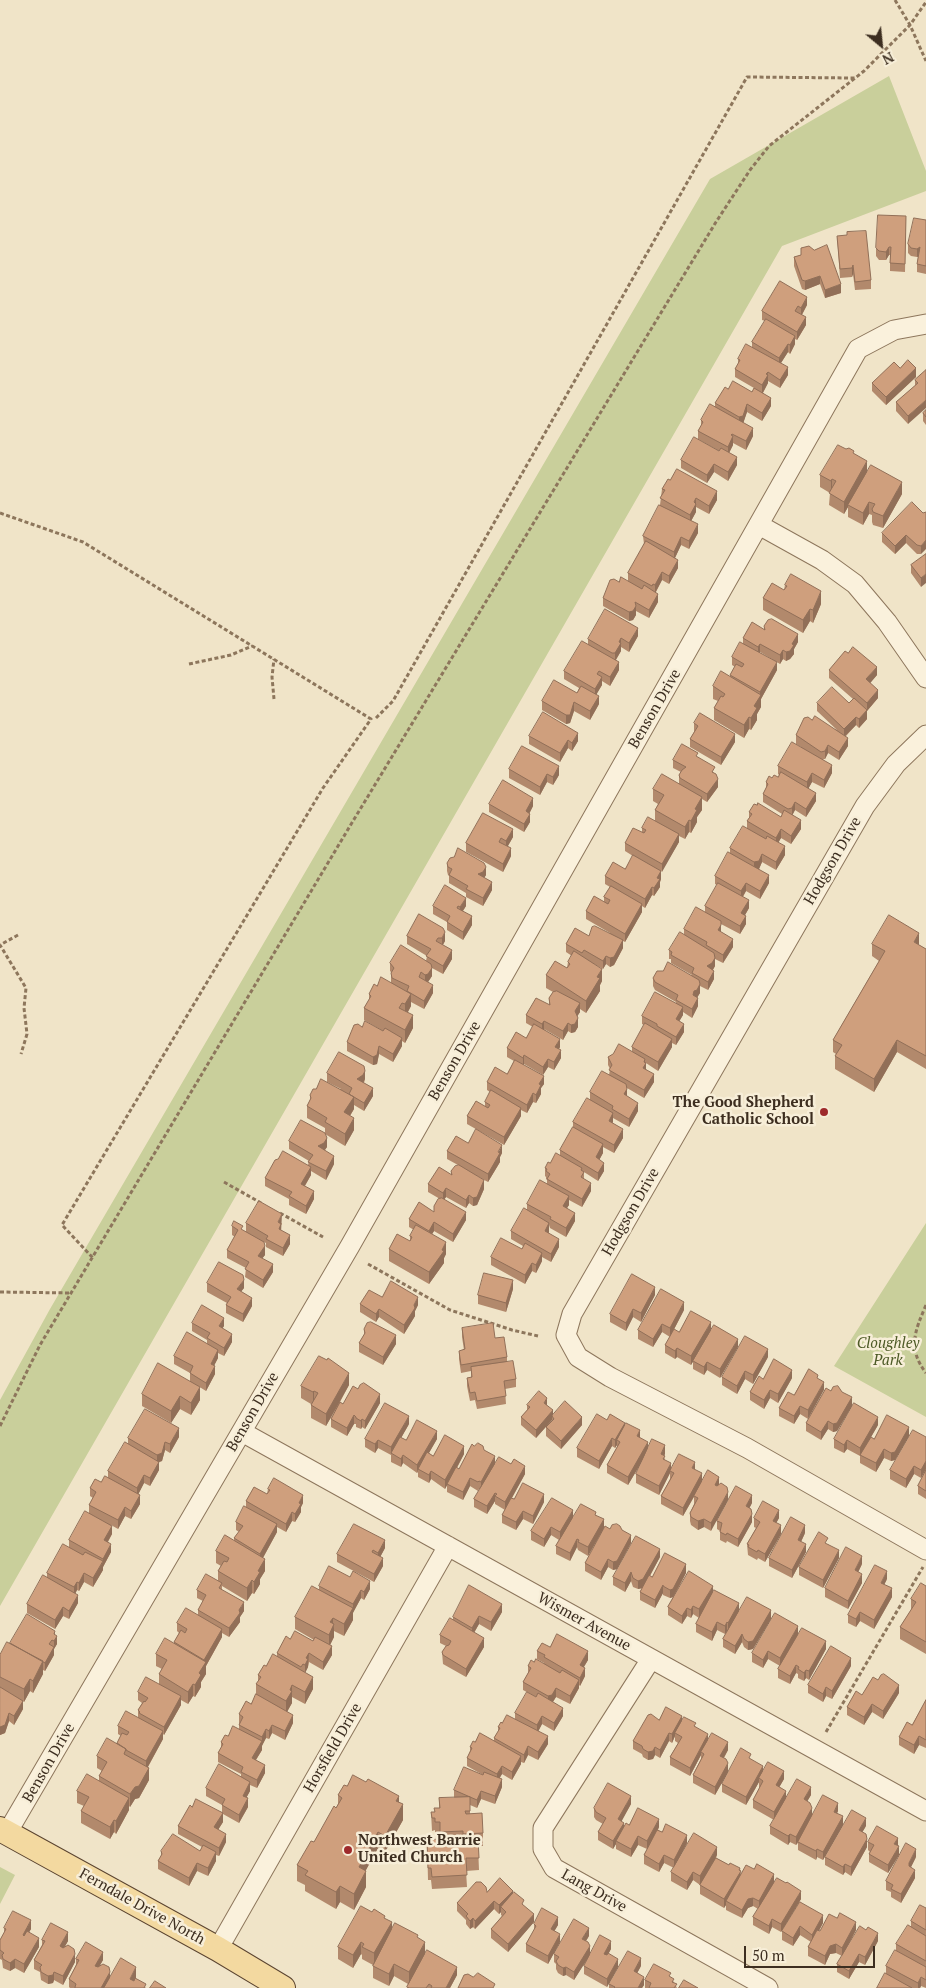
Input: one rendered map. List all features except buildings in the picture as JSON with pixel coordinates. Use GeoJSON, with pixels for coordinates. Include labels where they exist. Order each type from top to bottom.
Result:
{"type":"FeatureCollection","features":[{"type":"Feature","properties":{"kind":"main road","name":"Ferndale Drive North"},"geometry":{"type":"LineString","coordinates":[[4,1831],[218,1949],[283,1988]]}},
{"type":"Feature","properties":{"kind":"street","name":"Benson Drive"},"geometry":{"type":"LineString","coordinates":[[4,1831],[242,1432],[354,1238],[858,349],[894,330],[926,324]]}},
{"type":"Feature","properties":{"kind":"street"},"geometry":{"type":"LineString","coordinates":[[759,525],[822,560],[855,584],[887,622],[926,678]]}},
{"type":"Feature","properties":{"kind":"street","name":"Hodgson Drive"},"geometry":{"type":"LineString","coordinates":[[925,1558],[747,1448],[578,1358],[566,1335],[572,1314],[865,806],[896,764],[926,735]]}},
{"type":"Feature","properties":{"kind":"street","name":"Wismer Avenue"},"geometry":{"type":"LineString","coordinates":[[242,1432],[926,1811]]}},
{"type":"Feature","properties":{"kind":"street","name":"Horsfield Drive"},"geometry":{"type":"LineString","coordinates":[[218,1949],[448,1546]]}},
{"type":"Feature","properties":{"kind":"street","name":"Lang Drive"},"geometry":{"type":"LineString","coordinates":[[651,1659],[543,1828],[543,1849],[554,1868],[768,1988]]}},
{"type":"Feature","properties":{"kind":"path"},"geometry":{"type":"LineString","coordinates":[[895,0],[910,25],[926,61]]}},
{"type":"Feature","properties":{"kind":"path"},"geometry":{"type":"LineString","coordinates":[[0,1426],[40,1345],[353,821],[716,222],[750,170],[769,146],[855,78],[910,25],[926,2]]}},
{"type":"Feature","properties":{"kind":"path"},"geometry":{"type":"LineString","coordinates":[[376,718],[393,701],[747,77],[855,78]]}},
{"type":"Feature","properties":{"kind":"path"},"geometry":{"type":"LineString","coordinates":[[0,513],[82,542],[371,719],[324,788],[62,1225],[93,1258]]}},
{"type":"Feature","properties":{"kind":"path"},"geometry":{"type":"LineString","coordinates":[[189,664],[231,655],[253,646]]}},
{"type":"Feature","properties":{"kind":"path"},"geometry":{"type":"LineString","coordinates":[[274,659],[272,677],[274,699]]}},
{"type":"Feature","properties":{"kind":"path"},"geometry":{"type":"LineString","coordinates":[[18,935],[0,945],[26,988],[24,1008],[27,1034],[21,1054]]}},
{"type":"Feature","properties":{"kind":"path"},"geometry":{"type":"LineString","coordinates":[[224,1182],[265,1205]]}},
{"type":"Feature","properties":{"kind":"path"},"geometry":{"type":"LineString","coordinates":[[273,1210],[323,1237]]}},
{"type":"Feature","properties":{"kind":"path"},"geometry":{"type":"LineString","coordinates":[[368,1264],[450,1310],[512,1330],[538,1336]]}},
{"type":"Feature","properties":{"kind":"path"},"geometry":{"type":"LineString","coordinates":[[0,1292],[72,1293]]}},
{"type":"Feature","properties":{"kind":"path"},"geometry":{"type":"LineString","coordinates":[[926,1305],[914,1334],[918,1361],[926,1373]]}},
{"type":"Feature","properties":{"kind":"path"},"geometry":{"type":"LineString","coordinates":[[826,1732],[925,1558]]}},
{"type":"Feature","properties":{"kind":"green space"},"geometry":{"type":"Polygon","coordinates":[[[889,76],[926,171],[926,191],[782,246],[0,1606],[0,1400],[50,1309],[710,179],[889,76]]]}},
{"type":"Feature","properties":{"kind":"green space","name":"Cloughley Park"},"geometry":{"type":"Polygon","coordinates":[[[926,1223],[926,1417],[834,1366],[926,1223]]]}},
{"type":"Feature","properties":{"kind":"green space"},"geometry":{"type":"Polygon","coordinates":[[[0,1867],[15,1875],[0,1904],[0,1867]]]}},
{"type":"Feature","properties":{"kind":"place","name":"The Good Shepherd Catholic School"},"geometry":{"type":"Point","coordinates":[824,1112]}},
{"type":"Feature","properties":{"kind":"place","name":"Northwest Barrie United Church"},"geometry":{"type":"Point","coordinates":[348,1850]}}]}
